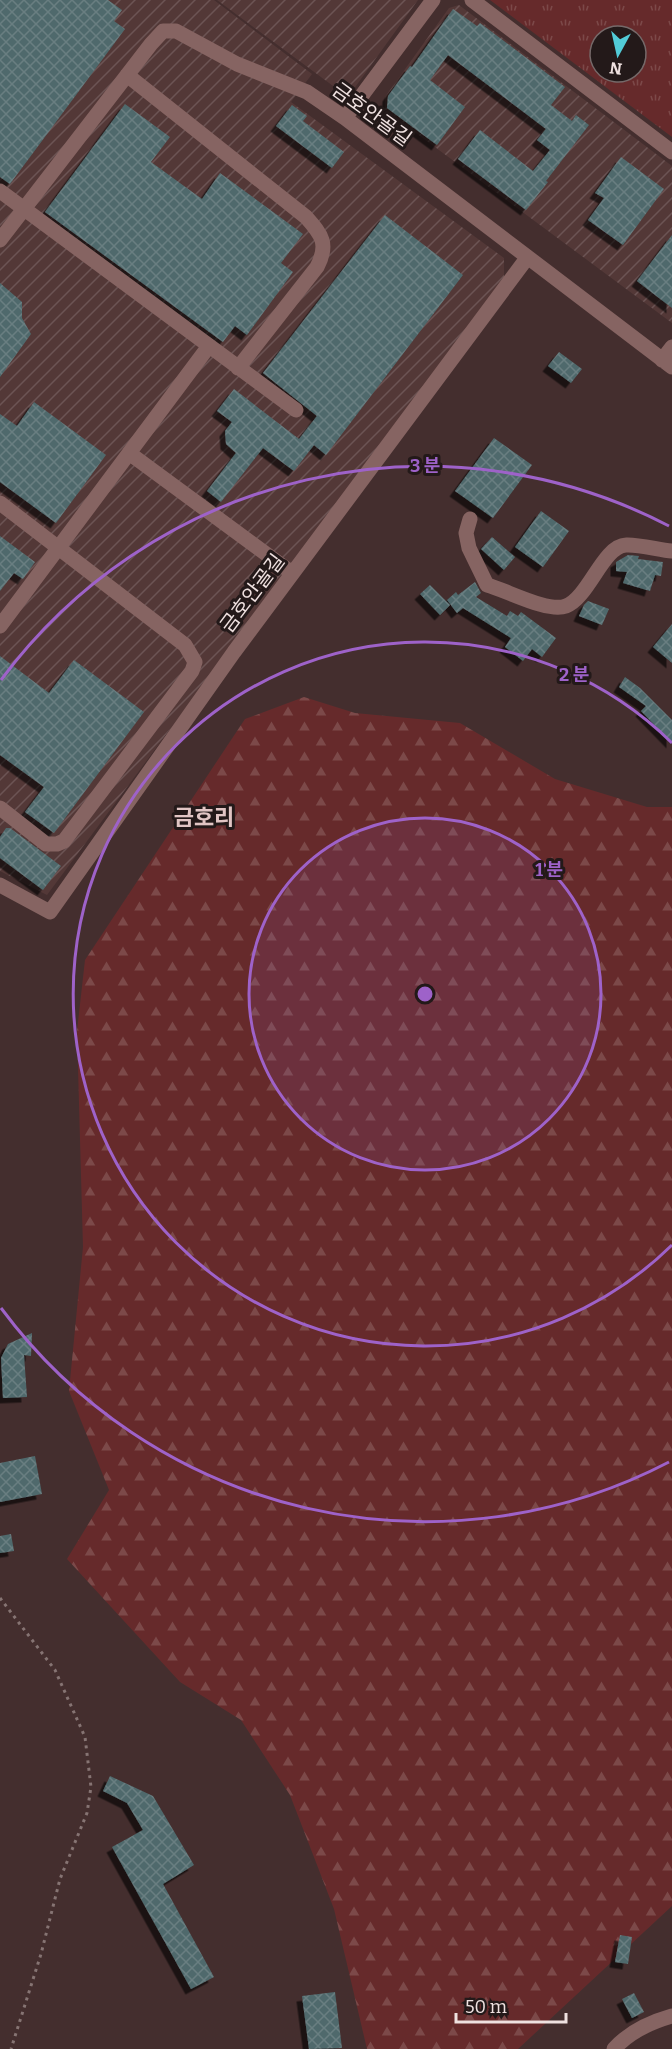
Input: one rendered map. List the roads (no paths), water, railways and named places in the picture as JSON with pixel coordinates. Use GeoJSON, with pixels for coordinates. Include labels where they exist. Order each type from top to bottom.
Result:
{"type":"FeatureCollection","features":[{"type":"Feature","properties":{"kind":"street"},"geometry":{"type":"LineString","coordinates":[[345,118],[433,0]]}},
{"type":"Feature","properties":{"kind":"street"},"geometry":{"type":"LineString","coordinates":[[472,0],[672,152]]}},
{"type":"Feature","properties":{"kind":"street","name":"금호안골길"},"geometry":{"type":"LineString","coordinates":[[127,75],[163,31],[176,31],[237,64],[307,92],[345,118],[667,364]]}},
{"type":"Feature","properties":{"kind":"street"},"geometry":{"type":"LineString","coordinates":[[0,240],[127,75],[306,217],[320,233],[324,245],[317,267],[238,368]]}},
{"type":"Feature","properties":{"kind":"street"},"geometry":{"type":"LineString","coordinates":[[0,191],[296,410]]}},
{"type":"Feature","properties":{"kind":"street","name":"금호안골길"},"geometry":{"type":"LineString","coordinates":[[0,885],[50,912],[234,652],[527,258]]}},
{"type":"Feature","properties":{"kind":"street"},"geometry":{"type":"LineString","coordinates":[[0,626],[209,346]]}},
{"type":"Feature","properties":{"kind":"street"},"geometry":{"type":"LineString","coordinates":[[667,364],[672,347]]}},
{"type":"Feature","properties":{"kind":"street"},"geometry":{"type":"LineString","coordinates":[[129,453],[292,573]]}},
{"type":"Feature","properties":{"kind":"street"},"geometry":{"type":"LineString","coordinates":[[0,502],[185,645],[195,662],[192,671],[64,841],[46,844],[0,808]]}},
{"type":"Feature","properties":{"kind":"street"},"geometry":{"type":"LineString","coordinates":[[470,519],[466,533],[469,548],[487,585],[506,590],[531,602],[550,606],[566,606],[578,597],[615,549],[625,544],[672,551]]}},
{"type":"Feature","properties":{"kind":"street"},"geometry":{"type":"LineString","coordinates":[[614,2049],[623,2038],[656,2021],[672,2016]]}},
{"type":"Feature","properties":{"kind":"district","name":"금호리"},"geometry":{"type":"Point","coordinates":[204,817]}}]}
